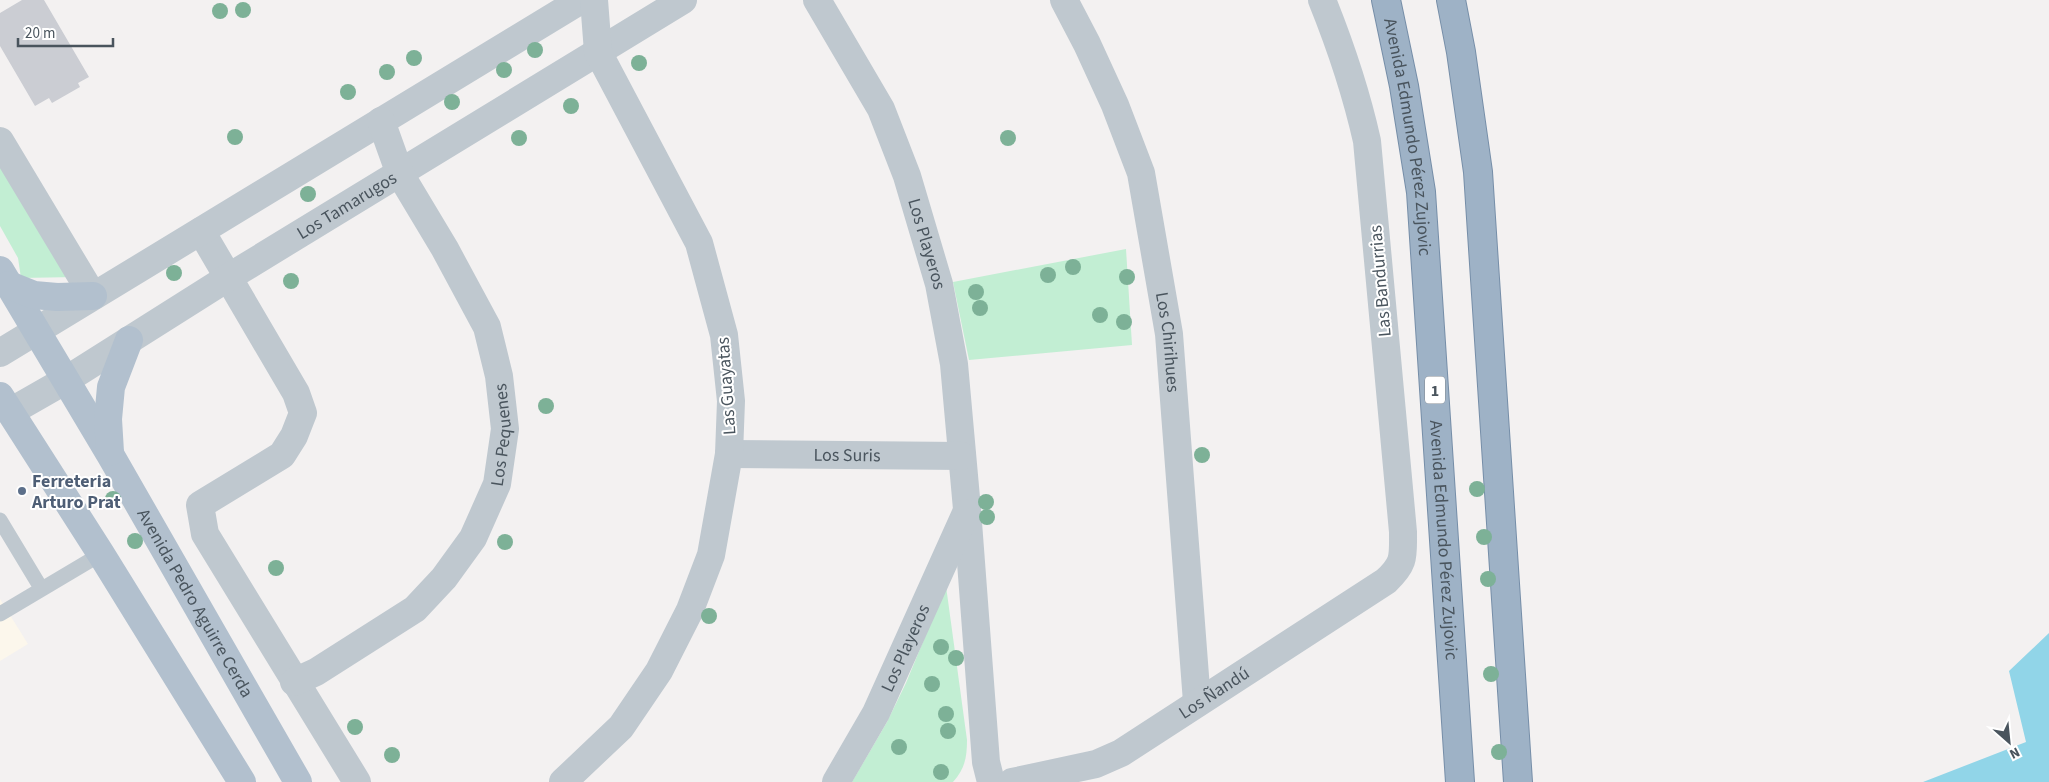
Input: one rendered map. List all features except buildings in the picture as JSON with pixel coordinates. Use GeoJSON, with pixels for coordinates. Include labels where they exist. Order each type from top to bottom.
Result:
{"type":"FeatureCollection","features":[{"type":"Feature","properties":{"kind":"highway","name":"Avenida Edmundo Pérez Zujovic"},"geometry":{"type":"LineString","coordinates":[[1386,0],[1402,76],[1421,192],[1460,782]]}},
{"type":"Feature","properties":{"kind":"highway"},"geometry":{"type":"LineString","coordinates":[[1451,0],[1461,52],[1478,172],[1518,782]]}},
{"type":"Feature","properties":{"kind":"main road"},"geometry":{"type":"LineString","coordinates":[[5,278],[34,294],[57,297],[93,296]]}},
{"type":"Feature","properties":{"kind":"main road","name":"Avenida Pedro Aguirre Cerda"},"geometry":{"type":"LineString","coordinates":[[5,278],[111,456],[298,782]]}},
{"type":"Feature","properties":{"kind":"main road"},"geometry":{"type":"LineString","coordinates":[[111,456],[109,403],[112,387],[130,340]]}},
{"type":"Feature","properties":{"kind":"main road"},"geometry":{"type":"LineString","coordinates":[[5,404],[101,554],[242,782]]}},
{"type":"Feature","properties":{"kind":"street"},"geometry":{"type":"LineString","coordinates":[[0,353],[581,0]]}},
{"type":"Feature","properties":{"kind":"street","name":"Las Guayatas"},"geometry":{"type":"LineString","coordinates":[[564,782],[621,727],[659,671],[690,610],[711,555],[730,454],[731,401],[724,335],[699,242],[598,52],[594,0]]}},
{"type":"Feature","properties":{"kind":"street","name":"Los Tamarugos"},"geometry":{"type":"LineString","coordinates":[[5,404],[66,380],[229,277],[683,0]]}},
{"type":"Feature","properties":{"kind":"street","name":"Los Playeros"},"geometry":{"type":"LineString","coordinates":[[817,0],[882,109],[907,176],[940,284],[954,364],[986,762],[991,782]]}},
{"type":"Feature","properties":{"kind":"street","name":"Los Chirihues"},"geometry":{"type":"LineString","coordinates":[[1064,0],[1115,105],[1141,173],[1169,334],[1197,702]]}},
{"type":"Feature","properties":{"kind":"street","name":"Las Bandurrias"},"geometry":{"type":"LineString","coordinates":[[1322,0],[1356,95],[1367,141],[1404,532],[1403,552],[1399,568]]}},
{"type":"Feature","properties":{"kind":"street","name":"Los Pequenes"},"geometry":{"type":"LineString","coordinates":[[294,682],[316,672],[415,609],[444,578],[473,538],[496,484],[505,429],[499,376],[488,327],[445,249],[400,174],[381,121]]}},
{"type":"Feature","properties":{"kind":"street"},"geometry":{"type":"LineString","coordinates":[[0,141],[93,296]]}},
{"type":"Feature","properties":{"kind":"street"},"geometry":{"type":"LineString","coordinates":[[201,231],[296,393],[303,413],[294,436],[282,455],[200,505],[205,534],[357,782]]}},
{"type":"Feature","properties":{"kind":"street","name":"Los Suris"},"geometry":{"type":"LineString","coordinates":[[730,454],[962,456]]}},
{"type":"Feature","properties":{"kind":"street","name":"Los Playeros"},"geometry":{"type":"LineString","coordinates":[[836,782],[876,713],[967,509]]}},
{"type":"Feature","properties":{"kind":"street","name":"Los Ñandú"},"geometry":{"type":"LineString","coordinates":[[1012,782],[1088,766],[1121,753],[1386,581],[1399,568]]}},
{"type":"Feature","properties":{"kind":"lane"},"geometry":{"type":"LineString","coordinates":[[0,520],[41,588]]}},
{"type":"Feature","properties":{"kind":"lane"},"geometry":{"type":"LineString","coordinates":[[0,614],[101,554]]}},
{"type":"Feature","properties":{"kind":"shaded area"},"geometry":{"type":"Polygon","coordinates":[[[0,599],[28,644],[0,661],[0,599]]]}},
{"type":"Feature","properties":{"kind":"green space"},"geometry":{"type":"Polygon","coordinates":[[[0,160],[76,277],[21,278],[18,258],[0,226],[0,160]]]}},
{"type":"Feature","properties":{"kind":"green space"},"geometry":{"type":"Polygon","coordinates":[[[1126,249],[1132,345],[969,360],[953,282],[1126,249]]]}},
{"type":"Feature","properties":{"kind":"green space"},"geometry":{"type":"Polygon","coordinates":[[[946,586],[967,740],[966,757],[963,767],[953,782],[852,782],[887,722],[906,683],[946,586]]]}},
{"type":"Feature","properties":{"kind":"water"},"geometry":{"type":"Polygon","coordinates":[[[2049,633],[2049,782],[1923,782],[2026,742],[2009,671],[2049,633]]]}},
{"type":"Feature","properties":{"kind":"place","name":"Ferreteria Arturo Prat"},"geometry":{"type":"Point","coordinates":[22,491]}}]}
